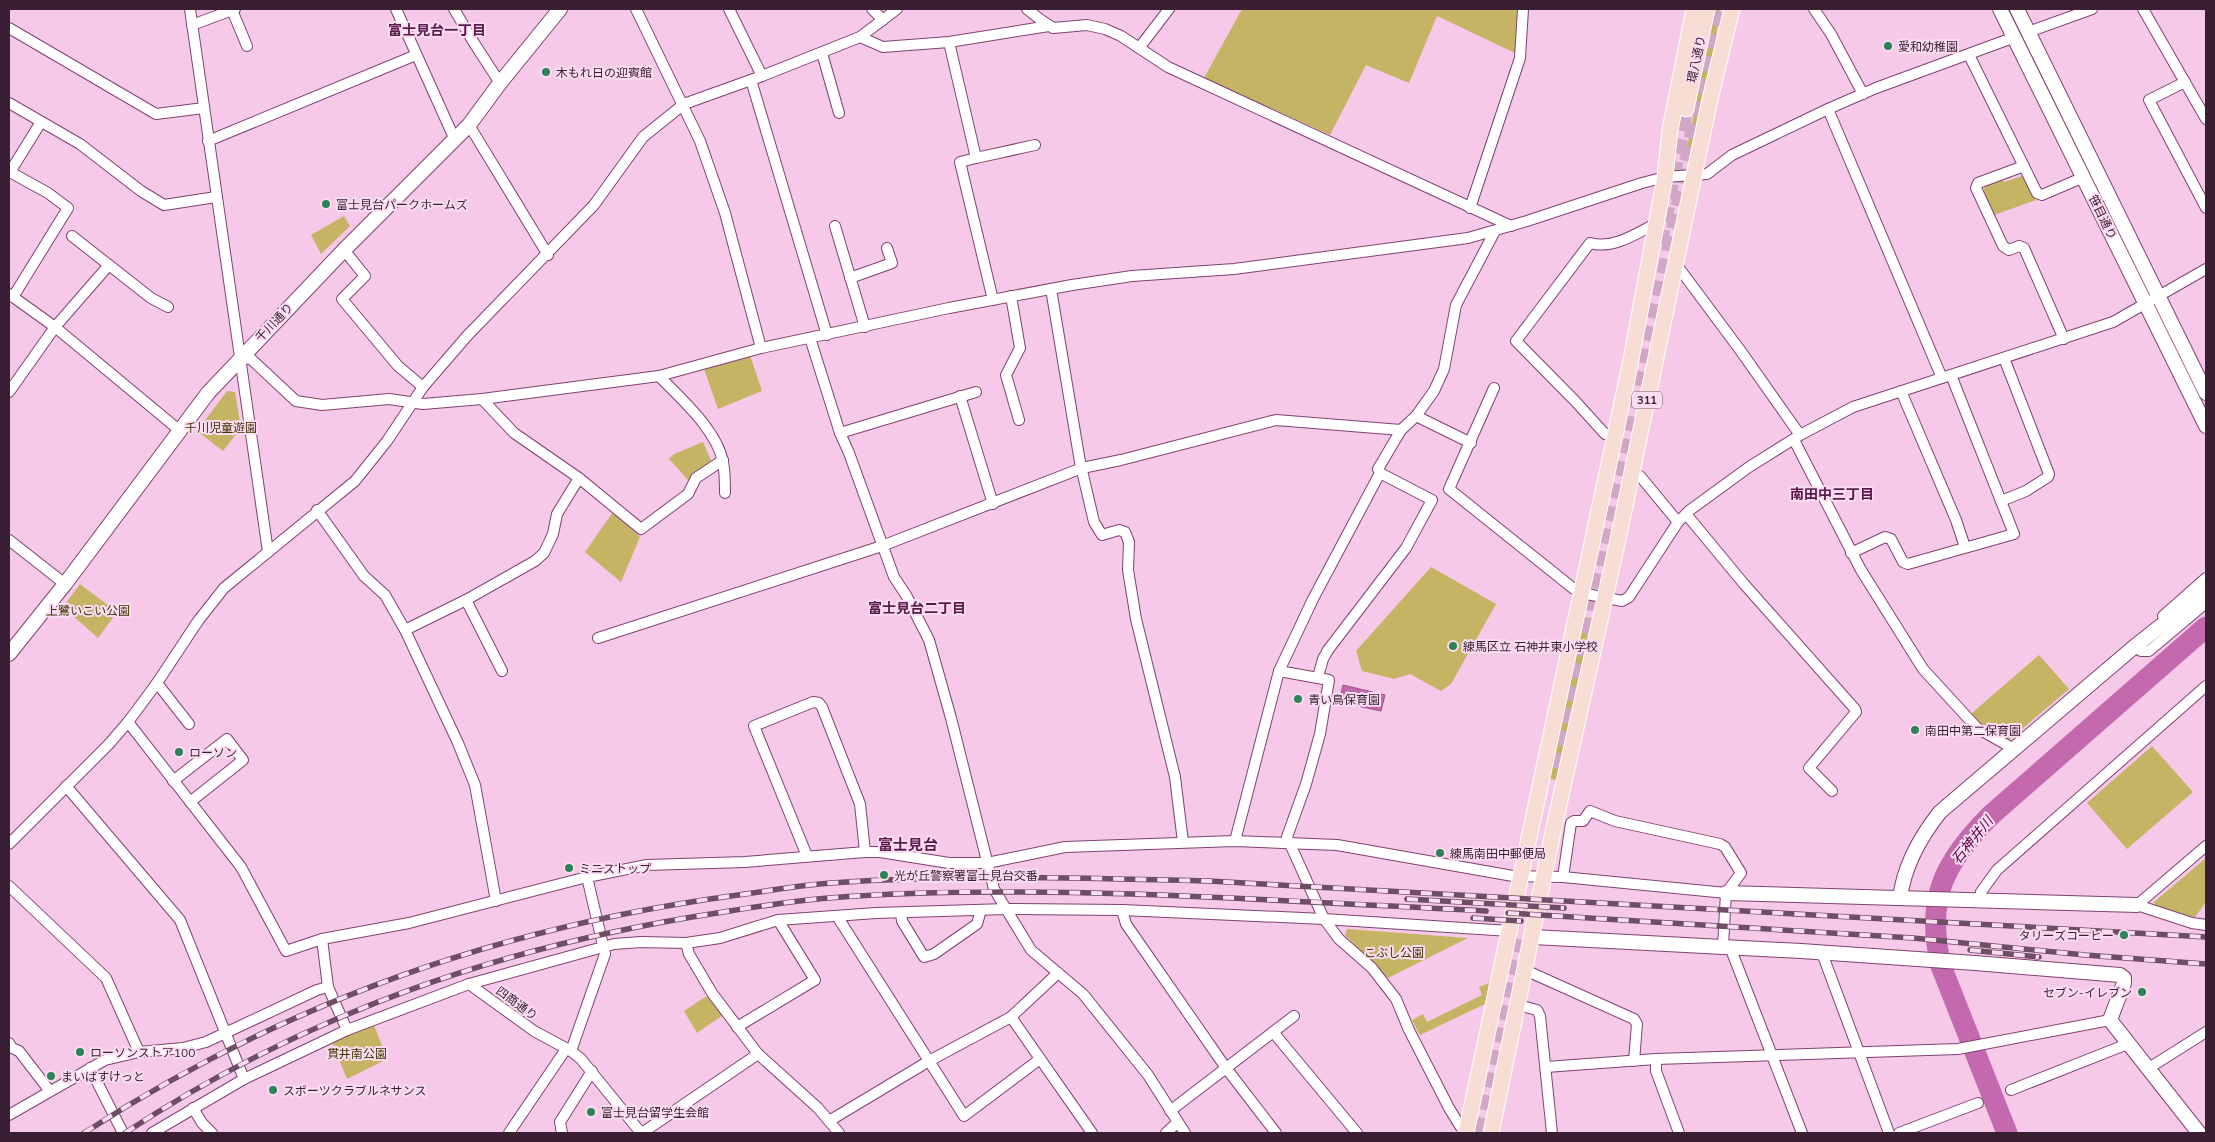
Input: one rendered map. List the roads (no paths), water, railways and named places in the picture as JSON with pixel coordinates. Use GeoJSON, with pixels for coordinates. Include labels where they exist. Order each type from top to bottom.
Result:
{"type":"FeatureCollection","features":[{"type":"Feature","properties":{"kind":"main road","name":"千川通り"},"geometry":{"type":"LineString","coordinates":[[9,654],[65,584],[208,393],[344,250],[469,125],[500,83],[560,9]]}},
{"type":"Feature","properties":{"kind":"main road"},"geometry":{"type":"LineString","coordinates":[[1467,1133],[1615,436],[1657,223],[1665,177],[1670,130],[1694,9]]}},
{"type":"Feature","properties":{"kind":"main road","name":"環八通り"},"geometry":{"type":"LineString","coordinates":[[1686,109],[1707,9]]}},
{"type":"Feature","properties":{"kind":"main road","name":"311"},"geometry":{"type":"LineString","coordinates":[[1718,70],[1724,9]]}},
{"type":"Feature","properties":{"kind":"main road","name":"311"},"geometry":{"type":"LineString","coordinates":[[1533,937],[1732,9]]}},
{"type":"Feature","properties":{"kind":"main road","name":"笹目通り"},"geometry":{"type":"LineString","coordinates":[[2000,9],[2206,426]]}},
{"type":"Feature","properties":{"kind":"main road","name":"笹目通り"},"geometry":{"type":"LineString","coordinates":[[2017,9],[2206,393]]}},
{"type":"Feature","properties":{"kind":"main road"},"geometry":{"type":"LineString","coordinates":[[1900,898],[1902,885],[1914,854],[1930,825],[1940,812],[2134,647],[2192,603],[2206,590]]}},
{"type":"Feature","properties":{"kind":"main road"},"geometry":{"type":"LineString","coordinates":[[1726,893],[2137,905]]}},
{"type":"Feature","properties":{"kind":"main road"},"geometry":{"type":"LineString","coordinates":[[1491,1133],[1533,937],[1822,952],[2120,975],[2124,978],[2124,983],[2110,1020],[2199,1133]]}},
{"type":"Feature","properties":{"kind":"street"},"geometry":{"type":"LineString","coordinates":[[190,9],[268,552]]}},
{"type":"Feature","properties":{"kind":"street"},"geometry":{"type":"LineString","coordinates":[[192,25],[234,9],[247,46]]}},
{"type":"Feature","properties":{"kind":"street"},"geometry":{"type":"LineString","coordinates":[[396,9],[455,140]]}},
{"type":"Feature","properties":{"kind":"street"},"geometry":{"type":"LineString","coordinates":[[454,9],[500,83]]}},
{"type":"Feature","properties":{"kind":"street"},"geometry":{"type":"LineString","coordinates":[[636,9],[684,104],[700,141],[723,206],[761,348]]}},
{"type":"Feature","properties":{"kind":"street"},"geometry":{"type":"LineString","coordinates":[[729,9],[762,76]]}},
{"type":"Feature","properties":{"kind":"street"},"geometry":{"type":"LineString","coordinates":[[872,9],[883,20]]}},
{"type":"Feature","properties":{"kind":"street"},"geometry":{"type":"LineString","coordinates":[[9,844],[109,744],[128,722],[157,683],[198,621],[224,588],[317,510],[355,481],[387,441],[423,387],[468,336],[548,255],[594,205],[642,137],[684,104],[762,76],[860,37],[898,9]]}},
{"type":"Feature","properties":{"kind":"street"},"geometry":{"type":"LineString","coordinates":[[1027,9],[1053,28],[1096,26],[1121,36],[1168,67],[1511,226]]}},
{"type":"Feature","properties":{"kind":"street"},"geometry":{"type":"LineString","coordinates":[[1139,48],[1169,9]]}},
{"type":"Feature","properties":{"kind":"street"},"geometry":{"type":"LineString","coordinates":[[1470,208],[1520,58],[1523,9]]}},
{"type":"Feature","properties":{"kind":"street"},"geometry":{"type":"LineString","coordinates":[[1814,9],[1831,34],[1863,94]]}},
{"type":"Feature","properties":{"kind":"street"},"geometry":{"type":"LineString","coordinates":[[2028,32],[2092,9]]}},
{"type":"Feature","properties":{"kind":"street"},"geometry":{"type":"LineString","coordinates":[[2142,9],[2206,119]]}},
{"type":"Feature","properties":{"kind":"street"},"geometry":{"type":"LineString","coordinates":[[860,37],[883,48],[949,42],[1049,26]]}},
{"type":"Feature","properties":{"kind":"street"},"geometry":{"type":"LineString","coordinates":[[9,28],[156,114],[204,108]]}},
{"type":"Feature","properties":{"kind":"street"},"geometry":{"type":"LineString","coordinates":[[240,358],[251,359],[296,401],[304,404],[322,405],[389,399],[411,404],[482,399],[659,376],[761,348],[1051,289],[1132,276],[1234,269],[1468,238],[1665,177],[1707,174],[1732,156],[1828,109],[2014,37]]}},
{"type":"Feature","properties":{"kind":"street"},"geometry":{"type":"LineString","coordinates":[[949,42],[976,158]]}},
{"type":"Feature","properties":{"kind":"street"},"geometry":{"type":"LineString","coordinates":[[822,53],[839,113]]}},
{"type":"Feature","properties":{"kind":"street"},"geometry":{"type":"LineString","coordinates":[[1969,54],[2039,195],[2084,177]]}},
{"type":"Feature","properties":{"kind":"street"},"geometry":{"type":"LineString","coordinates":[[208,141],[416,55]]}},
{"type":"Feature","properties":{"kind":"street"},"geometry":{"type":"LineString","coordinates":[[751,80],[827,334]]}},
{"type":"Feature","properties":{"kind":"street"},"geometry":{"type":"LineString","coordinates":[[2185,82],[2149,100],[2206,208]]}},
{"type":"Feature","properties":{"kind":"street"},"geometry":{"type":"LineString","coordinates":[[9,103],[80,144],[141,191],[164,205],[216,197]]}},
{"type":"Feature","properties":{"kind":"street"},"geometry":{"type":"LineString","coordinates":[[1828,109],[1947,376],[2014,534],[1905,564],[1893,542],[1885,537],[1852,553]]}},
{"type":"Feature","properties":{"kind":"street"},"geometry":{"type":"LineString","coordinates":[[41,122],[10,172],[68,208],[11,296],[55,328],[179,430]]}},
{"type":"Feature","properties":{"kind":"street"},"geometry":{"type":"LineString","coordinates":[[469,125],[548,255]]}},
{"type":"Feature","properties":{"kind":"street"},"geometry":{"type":"LineString","coordinates":[[994,300],[960,162],[1035,145]]}},
{"type":"Feature","properties":{"kind":"street"},"geometry":{"type":"LineString","coordinates":[[2024,166],[1978,183],[1976,188],[2003,246],[2009,250],[2019,246],[2024,248],[2064,339]]}},
{"type":"Feature","properties":{"kind":"street"},"geometry":{"type":"LineString","coordinates":[[1615,436],[1605,434],[1516,341],[1590,243],[1598,245],[1621,241],[1657,223]]}},
{"type":"Feature","properties":{"kind":"street"},"geometry":{"type":"LineString","coordinates":[[835,226],[865,327]]}},
{"type":"Feature","properties":{"kind":"street"},"geometry":{"type":"LineString","coordinates":[[1234,841],[1279,671],[1312,599],[1380,473],[1378,469],[1402,430],[1416,416],[1434,391],[1444,369],[1456,305],[1495,231]]}},
{"type":"Feature","properties":{"kind":"street"},"geometry":{"type":"LineString","coordinates":[[72,236],[151,298],[168,307]]}},
{"type":"Feature","properties":{"kind":"street"},"geometry":{"type":"LineString","coordinates":[[850,278],[892,263],[887,248]]}},
{"type":"Feature","properties":{"kind":"street"},"geometry":{"type":"LineString","coordinates":[[344,250],[365,276],[342,299],[398,366],[423,387]]}},
{"type":"Feature","properties":{"kind":"street"},"geometry":{"type":"LineString","coordinates":[[1676,264],[1740,350],[1797,437],[1852,553],[1877,599],[1923,669],[1977,728],[2014,749]]}},
{"type":"Feature","properties":{"kind":"street"},"geometry":{"type":"LineString","coordinates":[[9,390],[55,328],[109,265]]}},
{"type":"Feature","properties":{"kind":"street"},"geometry":{"type":"LineString","coordinates":[[1494,388],[1450,489],[1582,594],[1622,601],[1628,597],[1678,522],[1686,514],[1749,467],[1797,437],[1853,407],[2113,322],[2206,269]]}},
{"type":"Feature","properties":{"kind":"street"},"geometry":{"type":"LineString","coordinates":[[1051,289],[1062,365],[1094,522],[1102,534],[1119,530],[1125,532],[1129,542],[1128,570],[1134,612],[1175,777],[1183,842]]}},
{"type":"Feature","properties":{"kind":"street"},"geometry":{"type":"LineString","coordinates":[[1011,296],[1020,348],[1006,376],[1019,420]]}},
{"type":"Feature","properties":{"kind":"street"},"geometry":{"type":"LineString","coordinates":[[810,338],[840,432],[894,577],[906,595],[929,640],[952,718],[994,889],[1031,950],[1084,994],[1148,1075],[1186,1133]]}},
{"type":"Feature","properties":{"kind":"street"},"geometry":{"type":"LineString","coordinates":[[2001,501],[2026,491],[2048,477],[2049,474],[2004,358]]}},
{"type":"Feature","properties":{"kind":"street"},"geometry":{"type":"LineString","coordinates":[[659,376],[700,418],[723,460],[725,493]]}},
{"type":"Feature","properties":{"kind":"street"},"geometry":{"type":"LineString","coordinates":[[1901,391],[1956,520],[1965,547]]}},
{"type":"Feature","properties":{"kind":"street"},"geometry":{"type":"LineString","coordinates":[[840,432],[976,392]]}},
{"type":"Feature","properties":{"kind":"street"},"geometry":{"type":"LineString","coordinates":[[960,396],[993,504]]}},
{"type":"Feature","properties":{"kind":"street"},"geometry":{"type":"LineString","coordinates":[[482,399],[514,432],[579,478],[641,529],[688,494],[696,478],[723,460]]}},
{"type":"Feature","properties":{"kind":"street"},"geometry":{"type":"LineString","coordinates":[[1416,416],[1471,443]]}},
{"type":"Feature","properties":{"kind":"street"},"geometry":{"type":"LineString","coordinates":[[598,638],[882,546],[1082,468],[1121,460],[1276,420],[1402,430]]}},
{"type":"Feature","properties":{"kind":"street"},"geometry":{"type":"LineString","coordinates":[[1318,677],[1326,655],[1406,548],[1432,500],[1380,473]]}},
{"type":"Feature","properties":{"kind":"street"},"geometry":{"type":"LineString","coordinates":[[1631,474],[1640,476],[1678,522]]}},
{"type":"Feature","properties":{"kind":"street"},"geometry":{"type":"LineString","coordinates":[[405,630],[466,600],[535,561],[544,552],[553,534],[557,514],[579,478]]}},
{"type":"Feature","properties":{"kind":"street"},"geometry":{"type":"LineString","coordinates":[[317,510],[364,576],[385,595],[405,630],[458,743],[475,785],[496,901]]}},
{"type":"Feature","properties":{"kind":"street"},"geometry":{"type":"LineString","coordinates":[[1686,514],[1744,584],[1856,709],[1856,712],[1809,768],[1832,791]]}},
{"type":"Feature","properties":{"kind":"street"},"geometry":{"type":"LineString","coordinates":[[9,540],[65,584]]}},
{"type":"Feature","properties":{"kind":"street"},"geometry":{"type":"LineString","coordinates":[[2206,578],[2154,624],[2134,647],[2141,651],[2149,651],[2206,603]]}},
{"type":"Feature","properties":{"kind":"street"},"geometry":{"type":"LineString","coordinates":[[466,600],[502,671]]}},
{"type":"Feature","properties":{"kind":"street"},"geometry":{"type":"LineString","coordinates":[[1279,671],[1329,680],[1320,734],[1306,784],[1287,837],[1324,919],[1339,939],[1372,968],[1389,989],[1449,1108],[1460,1126],[1467,1133]]}},
{"type":"Feature","properties":{"kind":"street"},"geometry":{"type":"LineString","coordinates":[[157,683],[189,724]]}},
{"type":"Feature","properties":{"kind":"street"},"geometry":{"type":"LineString","coordinates":[[1980,900],[1981,892],[1997,870],[2206,686]]}},
{"type":"Feature","properties":{"kind":"street"},"geometry":{"type":"LineString","coordinates":[[807,856],[754,726],[813,702],[819,703],[822,707],[860,804],[865,852]]}},
{"type":"Feature","properties":{"kind":"street"},"geometry":{"type":"LineString","coordinates":[[128,722],[241,867],[286,951],[322,939],[409,923],[587,877],[647,865],[745,862],[865,852],[880,852],[949,863],[987,863],[1065,847],[1234,841],[1336,845],[1521,876],[1563,877],[1726,893]]}},
{"type":"Feature","properties":{"kind":"street"},"geometry":{"type":"LineString","coordinates":[[173,781],[228,739],[243,760],[190,802]]}},
{"type":"Feature","properties":{"kind":"street"},"geometry":{"type":"LineString","coordinates":[[66,786],[180,920],[244,1079]]}},
{"type":"Feature","properties":{"kind":"street"},"geometry":{"type":"LineString","coordinates":[[1563,877],[1571,823],[1583,821],[1588,813],[1592,811],[1615,821],[1722,845],[1741,873],[1726,893],[1727,947],[1802,1133]]}},
{"type":"Feature","properties":{"kind":"street"},"geometry":{"type":"LineString","coordinates":[[2137,905],[2206,846]]}},
{"type":"Feature","properties":{"kind":"street"},"geometry":{"type":"LineString","coordinates":[[509,1133],[568,1050],[605,954],[587,877]]}},
{"type":"Feature","properties":{"kind":"street"},"geometry":{"type":"LineString","coordinates":[[9,886],[106,978],[138,1052]]}},
{"type":"Feature","properties":{"kind":"street"},"geometry":{"type":"LineString","coordinates":[[2137,905],[2192,923],[2206,924]]}},
{"type":"Feature","properties":{"kind":"street"},"geometry":{"type":"LineString","coordinates":[[152,1133],[244,1079],[347,1030],[469,984],[614,944],[641,942],[686,943],[720,938],[778,920],[1007,909],[1122,910],[1324,919],[1510,931]]}},
{"type":"Feature","properties":{"kind":"street"},"geometry":{"type":"LineString","coordinates":[[901,913],[902,921],[924,957],[934,954],[977,924],[981,910]]}},
{"type":"Feature","properties":{"kind":"street"},"geometry":{"type":"LineString","coordinates":[[1122,910],[1126,924],[1226,1068],[1276,1133]]}},
{"type":"Feature","properties":{"kind":"street"},"geometry":{"type":"LineString","coordinates":[[837,916],[964,1116],[1040,1059]]}},
{"type":"Feature","properties":{"kind":"street"},"geometry":{"type":"LineString","coordinates":[[737,1026],[815,980],[778,920]]}},
{"type":"Feature","properties":{"kind":"street"},"geometry":{"type":"LineString","coordinates":[[322,939],[328,987],[347,1030]]}},
{"type":"Feature","properties":{"kind":"street"},"geometry":{"type":"LineString","coordinates":[[686,943],[689,954],[712,993],[758,1054],[818,1108],[839,1133]]}},
{"type":"Feature","properties":{"kind":"street"},"geometry":{"type":"LineString","coordinates":[[1822,952],[1889,1133]]}},
{"type":"Feature","properties":{"kind":"street"},"geometry":{"type":"LineString","coordinates":[[1526,970],[1634,1019],[1637,1024],[1634,1061]]}},
{"type":"Feature","properties":{"kind":"street"},"geometry":{"type":"LineString","coordinates":[[829,1121],[930,1061],[1011,1017],[1058,973]]}},
{"type":"Feature","properties":{"kind":"street","name":"四商通り"},"geometry":{"type":"LineString","coordinates":[[469,984],[534,1031],[568,1050],[592,1071],[641,1133]]}},
{"type":"Feature","properties":{"kind":"street"},"geometry":{"type":"LineString","coordinates":[[9,1115],[49,1090],[105,1060],[138,1052],[183,1048],[227,1034],[317,990],[328,987]]}},
{"type":"Feature","properties":{"kind":"street"},"geometry":{"type":"LineString","coordinates":[[1518,1005],[1537,1010],[1540,1016],[1552,1133]]}},
{"type":"Feature","properties":{"kind":"street"},"geometry":{"type":"LineString","coordinates":[[1170,1110],[1294,1016]]}},
{"type":"Feature","properties":{"kind":"street"},"geometry":{"type":"LineString","coordinates":[[1011,1017],[1092,1133]]}},
{"type":"Feature","properties":{"kind":"street"},"geometry":{"type":"LineString","coordinates":[[1546,1067],[1656,1059],[1958,1049],[2110,1020]]}},
{"type":"Feature","properties":{"kind":"street"},"geometry":{"type":"LineString","coordinates":[[1273,1032],[1357,1133]]}},
{"type":"Feature","properties":{"kind":"street"},"geometry":{"type":"LineString","coordinates":[[2149,1068],[2206,1032]]}},
{"type":"Feature","properties":{"kind":"street"},"geometry":{"type":"LineString","coordinates":[[9,1043],[12,1048],[19,1051],[49,1090]]}},
{"type":"Feature","properties":{"kind":"street"},"geometry":{"type":"LineString","coordinates":[[2010,1090],[2130,1043]]}},
{"type":"Feature","properties":{"kind":"street"},"geometry":{"type":"LineString","coordinates":[[641,1133],[758,1054]]}},
{"type":"Feature","properties":{"kind":"street"},"geometry":{"type":"LineString","coordinates":[[1656,1059],[1656,1071],[1679,1133]]}},
{"type":"Feature","properties":{"kind":"street"},"geometry":{"type":"LineString","coordinates":[[90,1068],[123,1133]]}},
{"type":"Feature","properties":{"kind":"street"},"geometry":{"type":"LineString","coordinates":[[562,1133],[560,1122],[592,1071]]}},
{"type":"Feature","properties":{"kind":"street"},"geometry":{"type":"LineString","coordinates":[[1899,1133],[1978,1104]]}},
{"type":"Feature","properties":{"kind":"street"},"geometry":{"type":"LineString","coordinates":[[193,1108],[202,1123],[212,1133]]}},
{"type":"Feature","properties":{"kind":"street"},"geometry":{"type":"LineString","coordinates":[[1166,1133],[1178,1122]]}},
{"type":"Feature","properties":{"kind":"waterway","name":"石神井川"},"geometry":{"type":"LineString","coordinates":[[2007,1133],[1941,966],[1935,921],[1937,901],[1942,883],[1961,849],[1991,815],[2206,627]]}},
{"type":"Feature","properties":{"kind":"tunnel"},"geometry":{"type":"LineString","coordinates":[[1560,769],[1674,227],[1717,9]]}},
{"type":"Feature","properties":{"kind":"tunnel"},"geometry":{"type":"LineString","coordinates":[[1660,244],[1686,109]]}},
{"type":"Feature","properties":{"kind":"tunnel"},"geometry":{"type":"LineString","coordinates":[[1482,1133],[1523,940]]}},
{"type":"Feature","properties":{"kind":"railway"},"geometry":{"type":"LineString","coordinates":[[84,1133],[160,1086],[238,1045],[317,1009],[398,977],[480,950],[564,927],[650,909],[819,884],[926,878],[1209,881],[2206,937]]}},
{"type":"Feature","properties":{"kind":"railway"},"geometry":{"type":"LineString","coordinates":[[125,1133],[194,1090],[264,1053],[336,1019],[409,990],[483,965],[559,944],[637,927],[717,913],[787,902],[829,898],[981,892],[1133,894],[1486,911]]}},
{"type":"Feature","properties":{"kind":"railway"},"geometry":{"type":"LineString","coordinates":[[1407,899],[1564,908]]}},
{"type":"Feature","properties":{"kind":"railway"},"geometry":{"type":"LineString","coordinates":[[1508,913],[1913,938],[2085,955],[2206,964]]}},
{"type":"Feature","properties":{"kind":"railway"},"geometry":{"type":"LineString","coordinates":[[1473,918],[1521,921]]}},
{"type":"Feature","properties":{"kind":"railway"},"geometry":{"type":"LineString","coordinates":[[1970,950],[2039,957]]}},
{"type":"Feature","properties":{"kind":"place","name":"愛和幼稚園"},"geometry":{"type":"Point","coordinates":[1888,46]}},
{"type":"Feature","properties":{"kind":"place","name":"木もれ日の迎賓館"},"geometry":{"type":"Point","coordinates":[546,72]}},
{"type":"Feature","properties":{"kind":"place","name":"富士見台パークホームズ"},"geometry":{"type":"Point","coordinates":[326,204]}},
{"type":"Feature","properties":{"kind":"place","name":"練馬区立 石神井東小学校"},"geometry":{"type":"Point","coordinates":[1453,646]}},
{"type":"Feature","properties":{"kind":"place","name":"青い鳥保育園"},"geometry":{"type":"Point","coordinates":[1298,699]}},
{"type":"Feature","properties":{"kind":"place","name":"南田中第二保育園"},"geometry":{"type":"Point","coordinates":[1915,730]}},
{"type":"Feature","properties":{"kind":"place","name":"ローソン"},"geometry":{"type":"Point","coordinates":[179,752]}},
{"type":"Feature","properties":{"kind":"place","name":"練馬南田中郵便局"},"geometry":{"type":"Point","coordinates":[1440,853]}},
{"type":"Feature","properties":{"kind":"place","name":"ミニストップ"},"geometry":{"type":"Point","coordinates":[569,868]}},
{"type":"Feature","properties":{"kind":"place","name":"光が丘警察署富士見台交番"},"geometry":{"type":"Point","coordinates":[884,875]}},
{"type":"Feature","properties":{"kind":"place","name":"タリーズコーヒー"},"geometry":{"type":"Point","coordinates":[2124,935]}},
{"type":"Feature","properties":{"kind":"place","name":"セブン-イレブン"},"geometry":{"type":"Point","coordinates":[2142,992]}},
{"type":"Feature","properties":{"kind":"place","name":"ローソンストア100"},"geometry":{"type":"Point","coordinates":[80,1052]}},
{"type":"Feature","properties":{"kind":"place","name":"まいばすけっと"},"geometry":{"type":"Point","coordinates":[51,1076]}},
{"type":"Feature","properties":{"kind":"place","name":"スポーツクラブルネサンス"},"geometry":{"type":"Point","coordinates":[273,1090]}},
{"type":"Feature","properties":{"kind":"place","name":"富士見台留学生会館"},"geometry":{"type":"Point","coordinates":[591,1112]}},
{"type":"Feature","properties":{"kind":"district","name":"富士見台一丁目"},"geometry":{"type":"Point","coordinates":[437,30]}},
{"type":"Feature","properties":{"kind":"district","name":"南田中三丁目"},"geometry":{"type":"Point","coordinates":[1832,494]}},
{"type":"Feature","properties":{"kind":"district","name":"富士見台二丁目"},"geometry":{"type":"Point","coordinates":[917,608]}},
{"type":"Feature","properties":{"kind":"district","name":"富士見台"},"geometry":{"type":"Point","coordinates":[908,844]}},
{"type":"Feature","properties":{"kind":"park label","name":"千川児童遊園"},"geometry":{"type":"Point","coordinates":[221,427]}},
{"type":"Feature","properties":{"kind":"park label","name":"上鷺いこい公園"},"geometry":{"type":"Point","coordinates":[88,610]}},
{"type":"Feature","properties":{"kind":"park label","name":"こぶし公園"},"geometry":{"type":"Point","coordinates":[1394,952]}},
{"type":"Feature","properties":{"kind":"park label","name":"貫井南公園"},"geometry":{"type":"Point","coordinates":[357,1053]}}]}
